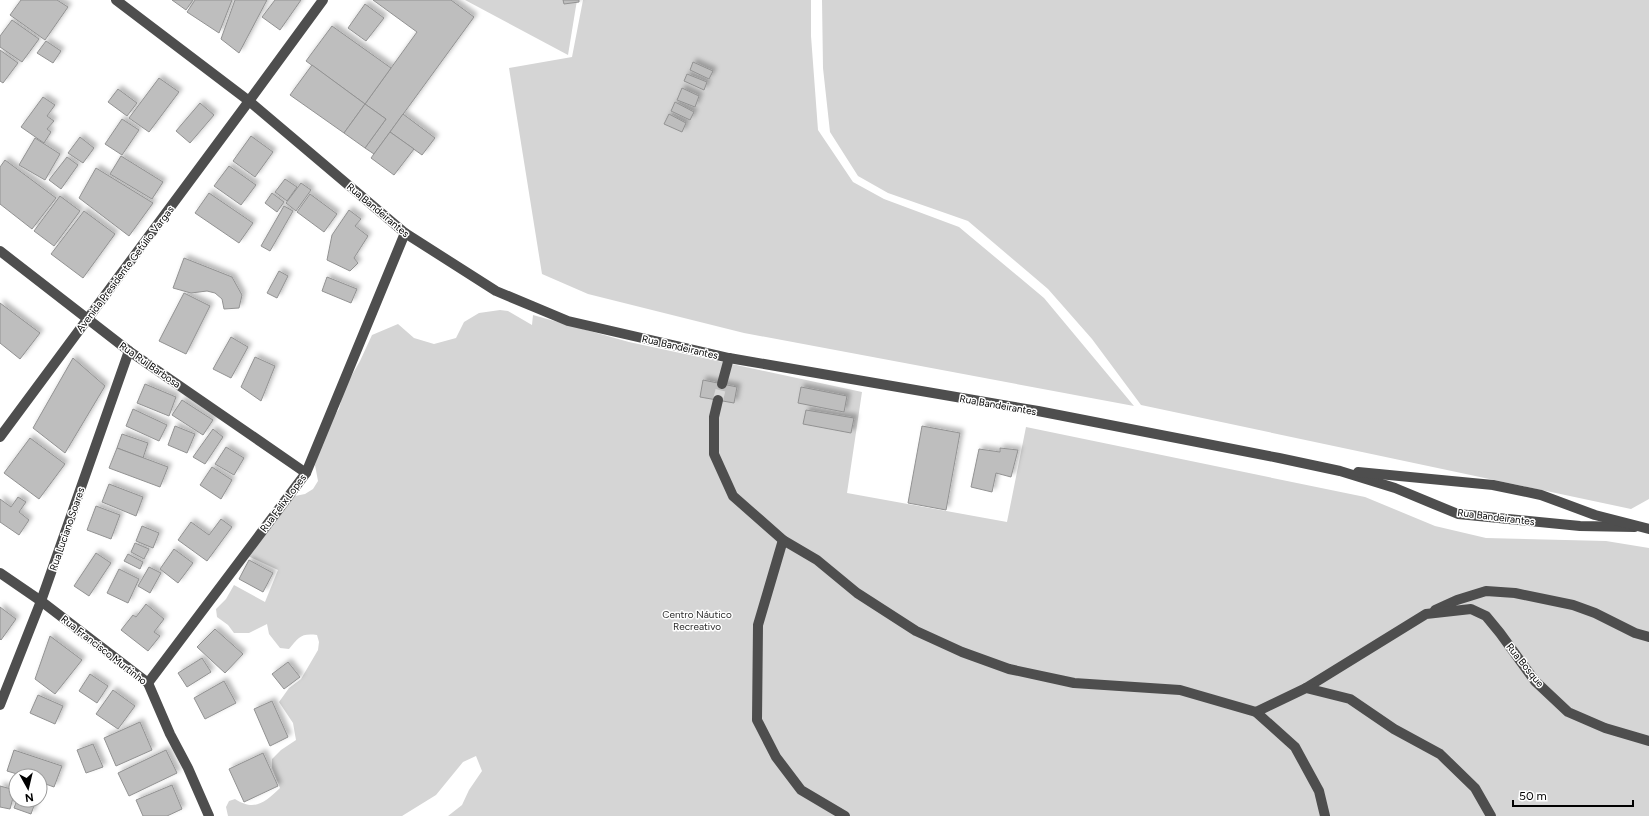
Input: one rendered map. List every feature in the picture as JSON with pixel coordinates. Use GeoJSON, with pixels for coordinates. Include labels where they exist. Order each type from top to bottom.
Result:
{"type":"FeatureCollection","features":[{"type":"Feature","properties":{"kind":"street","name":"Rua Bandeirantes"},"geometry":{"type":"LineString","coordinates":[[116,0],[250,101],[405,233],[496,291],[568,321],[729,358],[1045,413],[1340,471],[1395,488],[1458,514],[1580,526],[1635,527],[1649,529]]}},
{"type":"Feature","properties":{"kind":"street","name":"Avenida Presidente Getúlio Vargas"},"geometry":{"type":"LineString","coordinates":[[0,436],[250,101],[323,0]]}},
{"type":"Feature","properties":{"kind":"street","name":"Rua Felix Lopes"},"geometry":{"type":"LineString","coordinates":[[148,684],[306,473],[405,233]]}},
{"type":"Feature","properties":{"kind":"street","name":"Rua Rui Barbosa"},"geometry":{"type":"LineString","coordinates":[[0,251],[130,352],[306,473]]}},
{"type":"Feature","properties":{"kind":"street","name":"Rua Luciano Soares"},"geometry":{"type":"LineString","coordinates":[[0,705],[41,601],[130,352]]}},
{"type":"Feature","properties":{"kind":"street"},"geometry":{"type":"LineString","coordinates":[[722,384],[729,358]]}},
{"type":"Feature","properties":{"kind":"street"},"geometry":{"type":"LineString","coordinates":[[718,400],[714,417],[714,454],[733,496],[783,540],[817,560],[857,593],[916,632],[962,652],[1009,669],[1074,683],[1180,690],[1256,712],[1295,747],[1319,791],[1325,816]]}},
{"type":"Feature","properties":{"kind":"street","name":"Rua Bandeirantes"},"geometry":{"type":"LineString","coordinates":[[1340,471],[1493,485],[1540,495],[1595,515],[1635,527]]}},
{"type":"Feature","properties":{"kind":"street"},"geometry":{"type":"LineString","coordinates":[[783,540],[758,625],[757,720],[776,757],[801,790],[845,816]]}},
{"type":"Feature","properties":{"kind":"street","name":"Rua Francisco Murtinho"},"geometry":{"type":"LineString","coordinates":[[0,573],[41,601],[148,684],[209,816]]}},
{"type":"Feature","properties":{"kind":"street","name":"Rua Bosque"},"geometry":{"type":"LineString","coordinates":[[1256,712],[1306,688],[1426,614],[1457,600],[1486,592],[1515,593],[1573,605],[1595,613],[1634,633],[1649,637]]}},
{"type":"Feature","properties":{"kind":"street","name":"Rua Bosque"},"geometry":{"type":"LineString","coordinates":[[1426,614],[1471,609],[1486,616],[1535,681],[1568,712],[1605,728],[1649,741]]}},
{"type":"Feature","properties":{"kind":"street"},"geometry":{"type":"LineString","coordinates":[[1306,688],[1350,700],[1394,729],[1440,754],[1475,788],[1491,816]]}},
{"type":"Feature","properties":{"kind":"green space"},"geometry":{"type":"Polygon","coordinates":[[[465,0],[577,0],[568,55],[465,0]]]}},
{"type":"Feature","properties":{"kind":"green space"},"geometry":{"type":"Polygon","coordinates":[[[583,0],[811,0],[811,36],[818,130],[853,182],[884,199],[959,227],[1044,298],[1134,406],[744,333],[588,294],[542,274],[509,68],[572,57],[583,0]]]}},
{"type":"Feature","properties":{"kind":"green space"},"geometry":{"type":"Polygon","coordinates":[[[822,0],[1649,0],[1649,499],[1631,509],[1141,405],[1092,339],[1048,289],[968,221],[888,193],[858,176],[830,132],[823,68],[822,0]]]}},
{"type":"Feature","properties":{"kind":"green space","name":"Centro Náutico Recreativo"},"geometry":{"type":"Polygon","coordinates":[[[500,310],[508,311],[532,325],[533,315],[629,342],[862,392],[847,493],[1007,522],[1026,427],[1365,497],[1435,526],[1486,538],[1606,541],[1649,548],[1649,816],[448,816],[462,805],[469,790],[482,771],[476,756],[463,762],[436,795],[402,816],[228,816],[226,807],[229,801],[235,799],[248,805],[259,804],[280,788],[272,768],[272,759],[281,750],[296,740],[293,723],[279,702],[289,688],[301,679],[318,650],[319,642],[317,635],[304,635],[289,649],[280,648],[269,634],[267,624],[249,633],[234,633],[228,625],[217,617],[216,609],[226,599],[234,585],[265,602],[278,570],[248,556],[290,497],[305,494],[313,489],[318,481],[315,465],[321,445],[330,422],[339,409],[344,389],[360,361],[372,335],[398,324],[414,338],[434,344],[456,338],[464,322],[479,313],[500,310]]]}},
{"type":"Feature","properties":{"kind":"building"},"geometry":{"type":"Polygon","coordinates":[[[21,0],[57,0],[68,7],[45,40],[10,15],[21,0]]]}},
{"type":"Feature","properties":{"kind":"building"},"geometry":{"type":"Polygon","coordinates":[[[172,0],[193,0],[186,10],[172,0]]]}},
{"type":"Feature","properties":{"kind":"building"},"geometry":{"type":"Polygon","coordinates":[[[195,0],[232,0],[219,33],[187,12],[195,0]]]}},
{"type":"Feature","properties":{"kind":"building"},"geometry":{"type":"Polygon","coordinates":[[[235,0],[267,0],[239,53],[221,39],[235,0]]]}},
{"type":"Feature","properties":{"kind":"building"},"geometry":{"type":"Polygon","coordinates":[[[275,0],[301,0],[280,30],[262,17],[275,0]]]}},
{"type":"Feature","properties":{"kind":"building"},"geometry":{"type":"Polygon","coordinates":[[[373,0],[451,0],[474,17],[374,154],[365,148],[386,119],[365,104],[417,32],[373,0]]]}},
{"type":"Feature","properties":{"kind":"building"},"geometry":{"type":"Polygon","coordinates":[[[563,0],[579,0],[579,2],[564,4],[563,0]]]}},
{"type":"Feature","properties":{"kind":"building"},"geometry":{"type":"Polygon","coordinates":[[[365,4],[384,18],[366,41],[348,28],[365,4]]]}},
{"type":"Feature","properties":{"kind":"building"},"geometry":{"type":"Polygon","coordinates":[[[12,20],[39,39],[22,62],[0,47],[0,36],[12,20]]]}},
{"type":"Feature","properties":{"kind":"building"},"geometry":{"type":"Polygon","coordinates":[[[332,26],[391,68],[365,104],[306,61],[332,26]]]}},
{"type":"Feature","properties":{"kind":"building"},"geometry":{"type":"Polygon","coordinates":[[[46,41],[61,51],[53,63],[37,53],[46,41]]]}},
{"type":"Feature","properties":{"kind":"building"},"geometry":{"type":"Polygon","coordinates":[[[0,50],[18,63],[3,83],[0,81],[0,50]]]}},
{"type":"Feature","properties":{"kind":"building"},"geometry":{"type":"Polygon","coordinates":[[[693,62],[713,71],[709,79],[690,70],[693,62]]]}},
{"type":"Feature","properties":{"kind":"building"},"geometry":{"type":"Polygon","coordinates":[[[312,65],[365,104],[344,133],[290,95],[312,65]]]}},
{"type":"Feature","properties":{"kind":"building"},"geometry":{"type":"Polygon","coordinates":[[[687,74],[707,82],[704,90],[684,81],[687,74]]]}},
{"type":"Feature","properties":{"kind":"building"},"geometry":{"type":"Polygon","coordinates":[[[159,78],[179,92],[149,132],[129,118],[159,78]]]}},
{"type":"Feature","properties":{"kind":"building"},"geometry":{"type":"Polygon","coordinates":[[[682,88],[699,96],[695,107],[677,100],[682,88]]]}},
{"type":"Feature","properties":{"kind":"building"},"geometry":{"type":"Polygon","coordinates":[[[118,89],[137,103],[127,116],[108,102],[118,89]]]}},
{"type":"Feature","properties":{"kind":"building"},"geometry":{"type":"Polygon","coordinates":[[[43,97],[55,105],[47,116],[54,121],[47,129],[51,132],[44,143],[21,127],[43,97]]]}},
{"type":"Feature","properties":{"kind":"building"},"geometry":{"type":"Polygon","coordinates":[[[675,102],[694,112],[690,120],[671,111],[675,102]]]}},
{"type":"Feature","properties":{"kind":"building"},"geometry":{"type":"Polygon","coordinates":[[[200,103],[214,115],[190,143],[176,131],[200,103]]]}},
{"type":"Feature","properties":{"kind":"building"},"geometry":{"type":"Polygon","coordinates":[[[365,104],[386,119],[365,148],[344,133],[365,104]]]}},
{"type":"Feature","properties":{"kind":"building"},"geometry":{"type":"Polygon","coordinates":[[[403,114],[435,138],[422,155],[390,132],[403,114]]]}},
{"type":"Feature","properties":{"kind":"building"},"geometry":{"type":"Polygon","coordinates":[[[669,114],[686,123],[682,132],[664,124],[669,114]]]}},
{"type":"Feature","properties":{"kind":"building"},"geometry":{"type":"Polygon","coordinates":[[[122,119],[139,130],[122,155],[105,144],[122,119]]]}},
{"type":"Feature","properties":{"kind":"building"},"geometry":{"type":"Polygon","coordinates":[[[390,132],[414,149],[394,175],[371,158],[390,132]]]}},
{"type":"Feature","properties":{"kind":"building"},"geometry":{"type":"Polygon","coordinates":[[[251,136],[273,152],[255,177],[233,161],[251,136]]]}},
{"type":"Feature","properties":{"kind":"building"},"geometry":{"type":"Polygon","coordinates":[[[80,137],[94,148],[83,163],[68,153],[80,137]]]}},
{"type":"Feature","properties":{"kind":"building"},"geometry":{"type":"Polygon","coordinates":[[[35,138],[60,154],[45,180],[19,165],[35,138]]]}},
{"type":"Feature","properties":{"kind":"building"},"geometry":{"type":"Polygon","coordinates":[[[121,156],[163,182],[152,199],[110,174],[121,156]]]}},
{"type":"Feature","properties":{"kind":"building"},"geometry":{"type":"Polygon","coordinates":[[[67,157],[78,165],[61,189],[49,180],[67,157]]]}},
{"type":"Feature","properties":{"kind":"building"},"geometry":{"type":"Polygon","coordinates":[[[5,160],[56,198],[32,229],[0,204],[0,167],[5,160]]]}},
{"type":"Feature","properties":{"kind":"building"},"geometry":{"type":"Polygon","coordinates":[[[229,166],[256,185],[241,205],[214,186],[229,166]]]}},
{"type":"Feature","properties":{"kind":"building"},"geometry":{"type":"Polygon","coordinates":[[[96,168],[153,203],[129,236],[79,198],[96,168]]]}},
{"type":"Feature","properties":{"kind":"building"},"geometry":{"type":"Polygon","coordinates":[[[285,179],[297,187],[287,201],[275,192],[285,179]]]}},
{"type":"Feature","properties":{"kind":"building"},"geometry":{"type":"Polygon","coordinates":[[[301,183],[311,190],[296,211],[286,203],[301,183]]]}},
{"type":"Feature","properties":{"kind":"building"},"geometry":{"type":"Polygon","coordinates":[[[209,193],[253,223],[239,243],[195,213],[209,193]]]}},
{"type":"Feature","properties":{"kind":"building"},"geometry":{"type":"Polygon","coordinates":[[[272,193],[284,202],[277,212],[265,203],[272,193]]]}},
{"type":"Feature","properties":{"kind":"building"},"geometry":{"type":"Polygon","coordinates":[[[310,194],[337,214],[324,232],[297,212],[310,194]]]}},
{"type":"Feature","properties":{"kind":"building"},"geometry":{"type":"Polygon","coordinates":[[[60,196],[80,211],[54,246],[34,231],[60,196]]]}},
{"type":"Feature","properties":{"kind":"building"},"geometry":{"type":"Polygon","coordinates":[[[284,206],[293,211],[270,251],[261,246],[284,206]]]}},
{"type":"Feature","properties":{"kind":"building"},"geometry":{"type":"Polygon","coordinates":[[[349,210],[361,219],[355,226],[368,236],[354,258],[358,263],[350,271],[327,260],[332,235],[349,210]]]}},
{"type":"Feature","properties":{"kind":"building"},"geometry":{"type":"Polygon","coordinates":[[[84,211],[115,234],[83,278],[51,254],[84,211]]]}},
{"type":"Feature","properties":{"kind":"building"},"geometry":{"type":"Polygon","coordinates":[[[184,258],[232,277],[242,295],[239,308],[224,309],[222,299],[215,293],[207,291],[191,293],[173,288],[184,258]]]}},
{"type":"Feature","properties":{"kind":"building"},"geometry":{"type":"Polygon","coordinates":[[[279,271],[288,276],[277,298],[267,293],[279,271]]]}},
{"type":"Feature","properties":{"kind":"building"},"geometry":{"type":"Polygon","coordinates":[[[327,277],[357,289],[351,303],[322,291],[327,277]]]}},
{"type":"Feature","properties":{"kind":"building"},"geometry":{"type":"Polygon","coordinates":[[[184,293],[210,306],[186,354],[159,341],[184,293]]]}},
{"type":"Feature","properties":{"kind":"building"},"geometry":{"type":"Polygon","coordinates":[[[0,303],[40,333],[20,359],[0,343],[0,303]]]}},
{"type":"Feature","properties":{"kind":"building"},"geometry":{"type":"Polygon","coordinates":[[[231,337],[248,347],[231,378],[213,369],[231,337]]]}},
{"type":"Feature","properties":{"kind":"building"},"geometry":{"type":"Polygon","coordinates":[[[255,357],[275,366],[261,401],[241,387],[255,357]]]}},
{"type":"Feature","properties":{"kind":"building"},"geometry":{"type":"Polygon","coordinates":[[[73,358],[105,386],[65,453],[33,428],[73,358]]]}},
{"type":"Feature","properties":{"kind":"building"},"geometry":{"type":"Polygon","coordinates":[[[703,380],[737,387],[734,403],[700,397],[703,380]]]}},
{"type":"Feature","properties":{"kind":"building"},"geometry":{"type":"Polygon","coordinates":[[[145,384],[176,397],[169,416],[137,403],[145,384]]]}},
{"type":"Feature","properties":{"kind":"building"},"geometry":{"type":"Polygon","coordinates":[[[801,387],[847,396],[844,412],[798,403],[801,387]]]}},
{"type":"Feature","properties":{"kind":"building"},"geometry":{"type":"Polygon","coordinates":[[[182,400],[213,420],[203,435],[172,415],[182,400]]]}},
{"type":"Feature","properties":{"kind":"building"},"geometry":{"type":"Polygon","coordinates":[[[133,409],[167,425],[159,441],[126,426],[133,409]]]}},
{"type":"Feature","properties":{"kind":"building"},"geometry":{"type":"Polygon","coordinates":[[[806,410],[854,418],[851,433],[803,424],[806,410]]]}},
{"type":"Feature","properties":{"kind":"building"},"geometry":{"type":"Polygon","coordinates":[[[175,426],[195,434],[187,453],[168,445],[175,426]]]}},
{"type":"Feature","properties":{"kind":"building"},"geometry":{"type":"Polygon","coordinates":[[[922,426],[960,433],[946,510],[908,503],[922,426]]]}},
{"type":"Feature","properties":{"kind":"building"},"geometry":{"type":"Polygon","coordinates":[[[213,429],[223,437],[205,464],[193,457],[213,429]]]}},
{"type":"Feature","properties":{"kind":"building"},"geometry":{"type":"Polygon","coordinates":[[[122,434],[148,443],[143,458],[117,448],[122,434]]]}},
{"type":"Feature","properties":{"kind":"building"},"geometry":{"type":"Polygon","coordinates":[[[30,438],[65,464],[39,499],[4,473],[30,438]]]}},
{"type":"Feature","properties":{"kind":"building"},"geometry":{"type":"Polygon","coordinates":[[[226,447],[244,458],[234,475],[215,464],[226,447]]]}},
{"type":"Feature","properties":{"kind":"building"},"geometry":{"type":"Polygon","coordinates":[[[117,448],[168,467],[160,487],[109,468],[117,448]]]}},
{"type":"Feature","properties":{"kind":"building"},"geometry":{"type":"Polygon","coordinates":[[[1000,448],[1018,450],[1011,477],[996,473],[992,492],[971,487],[979,449],[1000,452],[1000,448]]]}},
{"type":"Feature","properties":{"kind":"building"},"geometry":{"type":"Polygon","coordinates":[[[212,467],[232,480],[221,499],[200,485],[212,467]]]}},
{"type":"Feature","properties":{"kind":"building"},"geometry":{"type":"Polygon","coordinates":[[[109,484],[143,497],[136,516],[102,502],[109,484]]]}},
{"type":"Feature","properties":{"kind":"building"},"geometry":{"type":"Polygon","coordinates":[[[18,497],[26,502],[19,512],[29,520],[19,535],[0,522],[0,499],[11,507],[18,497]]]}},
{"type":"Feature","properties":{"kind":"building"},"geometry":{"type":"Polygon","coordinates":[[[96,506],[120,515],[111,539],[87,530],[96,506]]]}},
{"type":"Feature","properties":{"kind":"building"},"geometry":{"type":"Polygon","coordinates":[[[221,519],[232,527],[207,561],[178,540],[191,522],[209,535],[221,519]]]}},
{"type":"Feature","properties":{"kind":"building"},"geometry":{"type":"Polygon","coordinates":[[[142,526],[159,533],[153,548],[136,541],[142,526]]]}},
{"type":"Feature","properties":{"kind":"building"},"geometry":{"type":"Polygon","coordinates":[[[135,543],[149,549],[144,559],[131,552],[135,543]]]}},
{"type":"Feature","properties":{"kind":"building"},"geometry":{"type":"Polygon","coordinates":[[[174,549],[193,563],[178,583],[160,569],[174,549]]]}},
{"type":"Feature","properties":{"kind":"building"},"geometry":{"type":"Polygon","coordinates":[[[96,553],[111,563],[89,596],[74,586],[96,553]]]}},
{"type":"Feature","properties":{"kind":"building"},"geometry":{"type":"Polygon","coordinates":[[[128,554],[143,562],[140,569],[124,561],[128,554]]]}},
{"type":"Feature","properties":{"kind":"building"},"geometry":{"type":"Polygon","coordinates":[[[249,560],[273,573],[263,592],[239,579],[249,560]]]}},
{"type":"Feature","properties":{"kind":"building"},"geometry":{"type":"Polygon","coordinates":[[[149,567],[161,573],[150,593],[138,586],[149,567]]]}},
{"type":"Feature","properties":{"kind":"building"},"geometry":{"type":"Polygon","coordinates":[[[119,569],[139,579],[128,603],[107,593],[119,569]]]}},
{"type":"Feature","properties":{"kind":"building"},"geometry":{"type":"Polygon","coordinates":[[[146,604],[164,619],[154,632],[160,636],[148,651],[121,630],[133,615],[136,617],[146,604]]]}},
{"type":"Feature","properties":{"kind":"building"},"geometry":{"type":"Polygon","coordinates":[[[0,607],[16,619],[1,640],[0,639],[0,607]]]}},
{"type":"Feature","properties":{"kind":"building"},"geometry":{"type":"Polygon","coordinates":[[[215,629],[243,654],[225,673],[197,647],[215,629]]]}},
{"type":"Feature","properties":{"kind":"building"},"geometry":{"type":"Polygon","coordinates":[[[50,636],[82,660],[55,694],[35,679],[50,636]]]}},
{"type":"Feature","properties":{"kind":"building"},"geometry":{"type":"Polygon","coordinates":[[[202,658],[211,672],[187,687],[178,673],[202,658]]]}},
{"type":"Feature","properties":{"kind":"building"},"geometry":{"type":"Polygon","coordinates":[[[288,662],[300,677],[284,689],[272,674],[288,662]]]}},
{"type":"Feature","properties":{"kind":"building"},"geometry":{"type":"Polygon","coordinates":[[[90,674],[108,686],[97,703],[79,691],[90,674]]]}},
{"type":"Feature","properties":{"kind":"building"},"geometry":{"type":"Polygon","coordinates":[[[224,681],[236,703],[205,719],[194,698],[224,681]]]}},
{"type":"Feature","properties":{"kind":"building"},"geometry":{"type":"Polygon","coordinates":[[[113,690],[135,706],[118,729],[96,714],[113,690]]]}},
{"type":"Feature","properties":{"kind":"building"},"geometry":{"type":"Polygon","coordinates":[[[38,695],[63,706],[55,724],[30,713],[38,695]]]}},
{"type":"Feature","properties":{"kind":"building"},"geometry":{"type":"Polygon","coordinates":[[[272,701],[288,737],[270,746],[254,709],[272,701]]]}},
{"type":"Feature","properties":{"kind":"building"},"geometry":{"type":"Polygon","coordinates":[[[140,722],[152,750],[116,766],[104,738],[140,722]]]}},
{"type":"Feature","properties":{"kind":"building"},"geometry":{"type":"Polygon","coordinates":[[[93,744],[103,767],[86,773],[77,750],[93,744]]]}},
{"type":"Feature","properties":{"kind":"building"},"geometry":{"type":"Polygon","coordinates":[[[14,750],[62,766],[54,787],[48,785],[48,768],[8,768],[14,750]]]}},
{"type":"Feature","properties":{"kind":"building"},"geometry":{"type":"Polygon","coordinates":[[[166,750],[177,773],[129,796],[118,773],[166,750]]]}},
{"type":"Feature","properties":{"kind":"building"},"geometry":{"type":"Polygon","coordinates":[[[263,753],[278,786],[244,802],[229,769],[263,753]]]}},
{"type":"Feature","properties":{"kind":"building"},"geometry":{"type":"Polygon","coordinates":[[[172,785],[182,809],[167,816],[143,816],[136,800],[172,785]]]}},
{"type":"Feature","properties":{"kind":"building"},"geometry":{"type":"Polygon","coordinates":[[[0,786],[8,788],[8,808],[10,808],[10,809],[0,807],[0,786]]]}},
{"type":"Feature","properties":{"kind":"building"},"geometry":{"type":"Polygon","coordinates":[[[14,808],[33,808],[31,814],[14,808]]]}},
{"type":"Feature","properties":{"kind":"tunnel"},"geometry":{"type":"LineString","coordinates":[[718,400],[722,384]]}}]}
